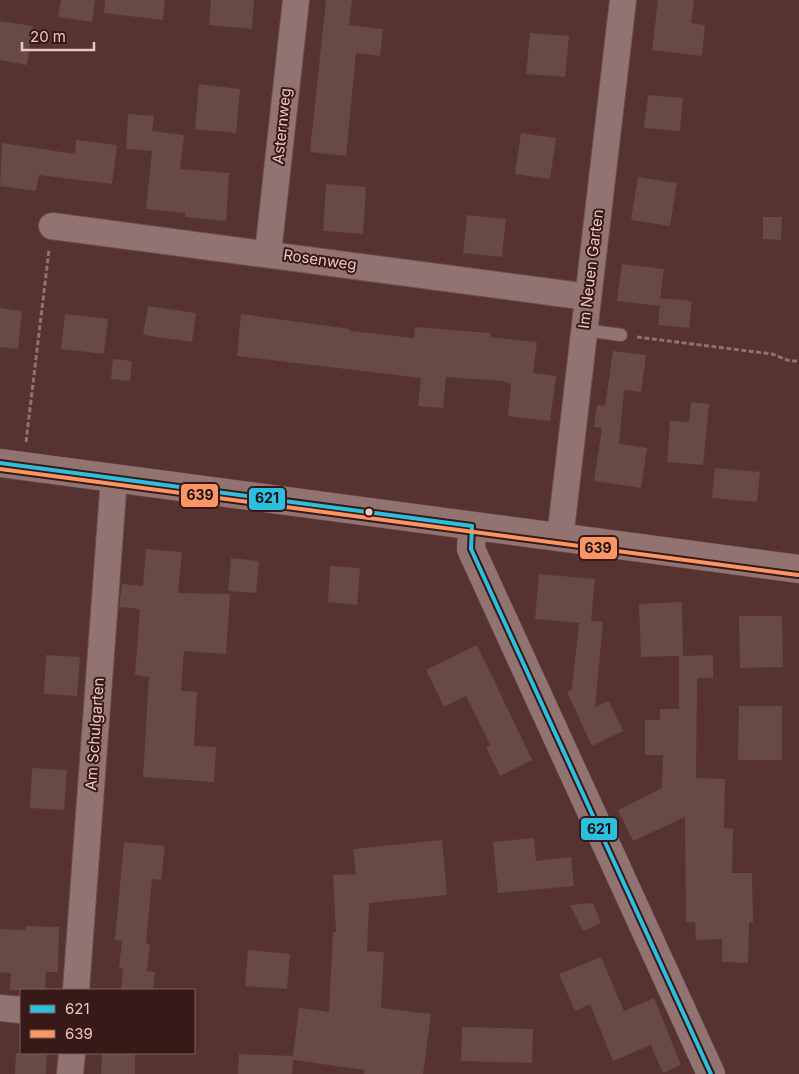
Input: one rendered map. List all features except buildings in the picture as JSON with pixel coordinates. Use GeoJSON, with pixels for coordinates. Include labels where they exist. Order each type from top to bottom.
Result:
{"type":"FeatureCollection","features":[{"type":"Feature","properties":{"kind":"street","name":"Asternweg"},"geometry":{"type":"LineString","coordinates":[[268,253],[296,0]]}},
{"type":"Feature","properties":{"kind":"street","name":"Im Neuen Garten"},"geometry":{"type":"LineString","coordinates":[[560,538],[624,0]]}},
{"type":"Feature","properties":{"kind":"street","name":"Rosenweg"},"geometry":{"type":"LineString","coordinates":[[52,226],[268,253],[588,297]]}},
{"type":"Feature","properties":{"kind":"street"},"geometry":{"type":"LineString","coordinates":[[0,464],[799,569]]}},
{"type":"Feature","properties":{"kind":"street","name":"Am Schulgarten"},"geometry":{"type":"LineString","coordinates":[[76,989],[114,478]]}},
{"type":"Feature","properties":{"kind":"street"},"geometry":{"type":"LineString","coordinates":[[472,526],[471,549],[711,1074]]}},
{"type":"Feature","properties":{"kind":"street"},"geometry":{"type":"LineString","coordinates":[[0,1008],[20,1010]]}},
{"type":"Feature","properties":{"kind":"street"},"geometry":{"type":"LineString","coordinates":[[70,1074],[72,1054]]}},
{"type":"Feature","properties":{"kind":"lane"},"geometry":{"type":"LineString","coordinates":[[584,330],[621,335]]}},
{"type":"Feature","properties":{"kind":"path"},"geometry":{"type":"LineString","coordinates":[[26,443],[52,226]]}},
{"type":"Feature","properties":{"kind":"path"},"geometry":{"type":"LineString","coordinates":[[621,335],[772,354],[790,361],[799,361]]}},
{"type":"Feature","properties":{"kind":"transit line","name":"621"},"geometry":{"type":"LineString","coordinates":[[0,463],[472,526],[471,549],[711,1074]]}},
{"type":"Feature","properties":{"kind":"transit line","name":"639"},"geometry":{"type":"LineString","coordinates":[[0,469],[798,575]]}}]}
